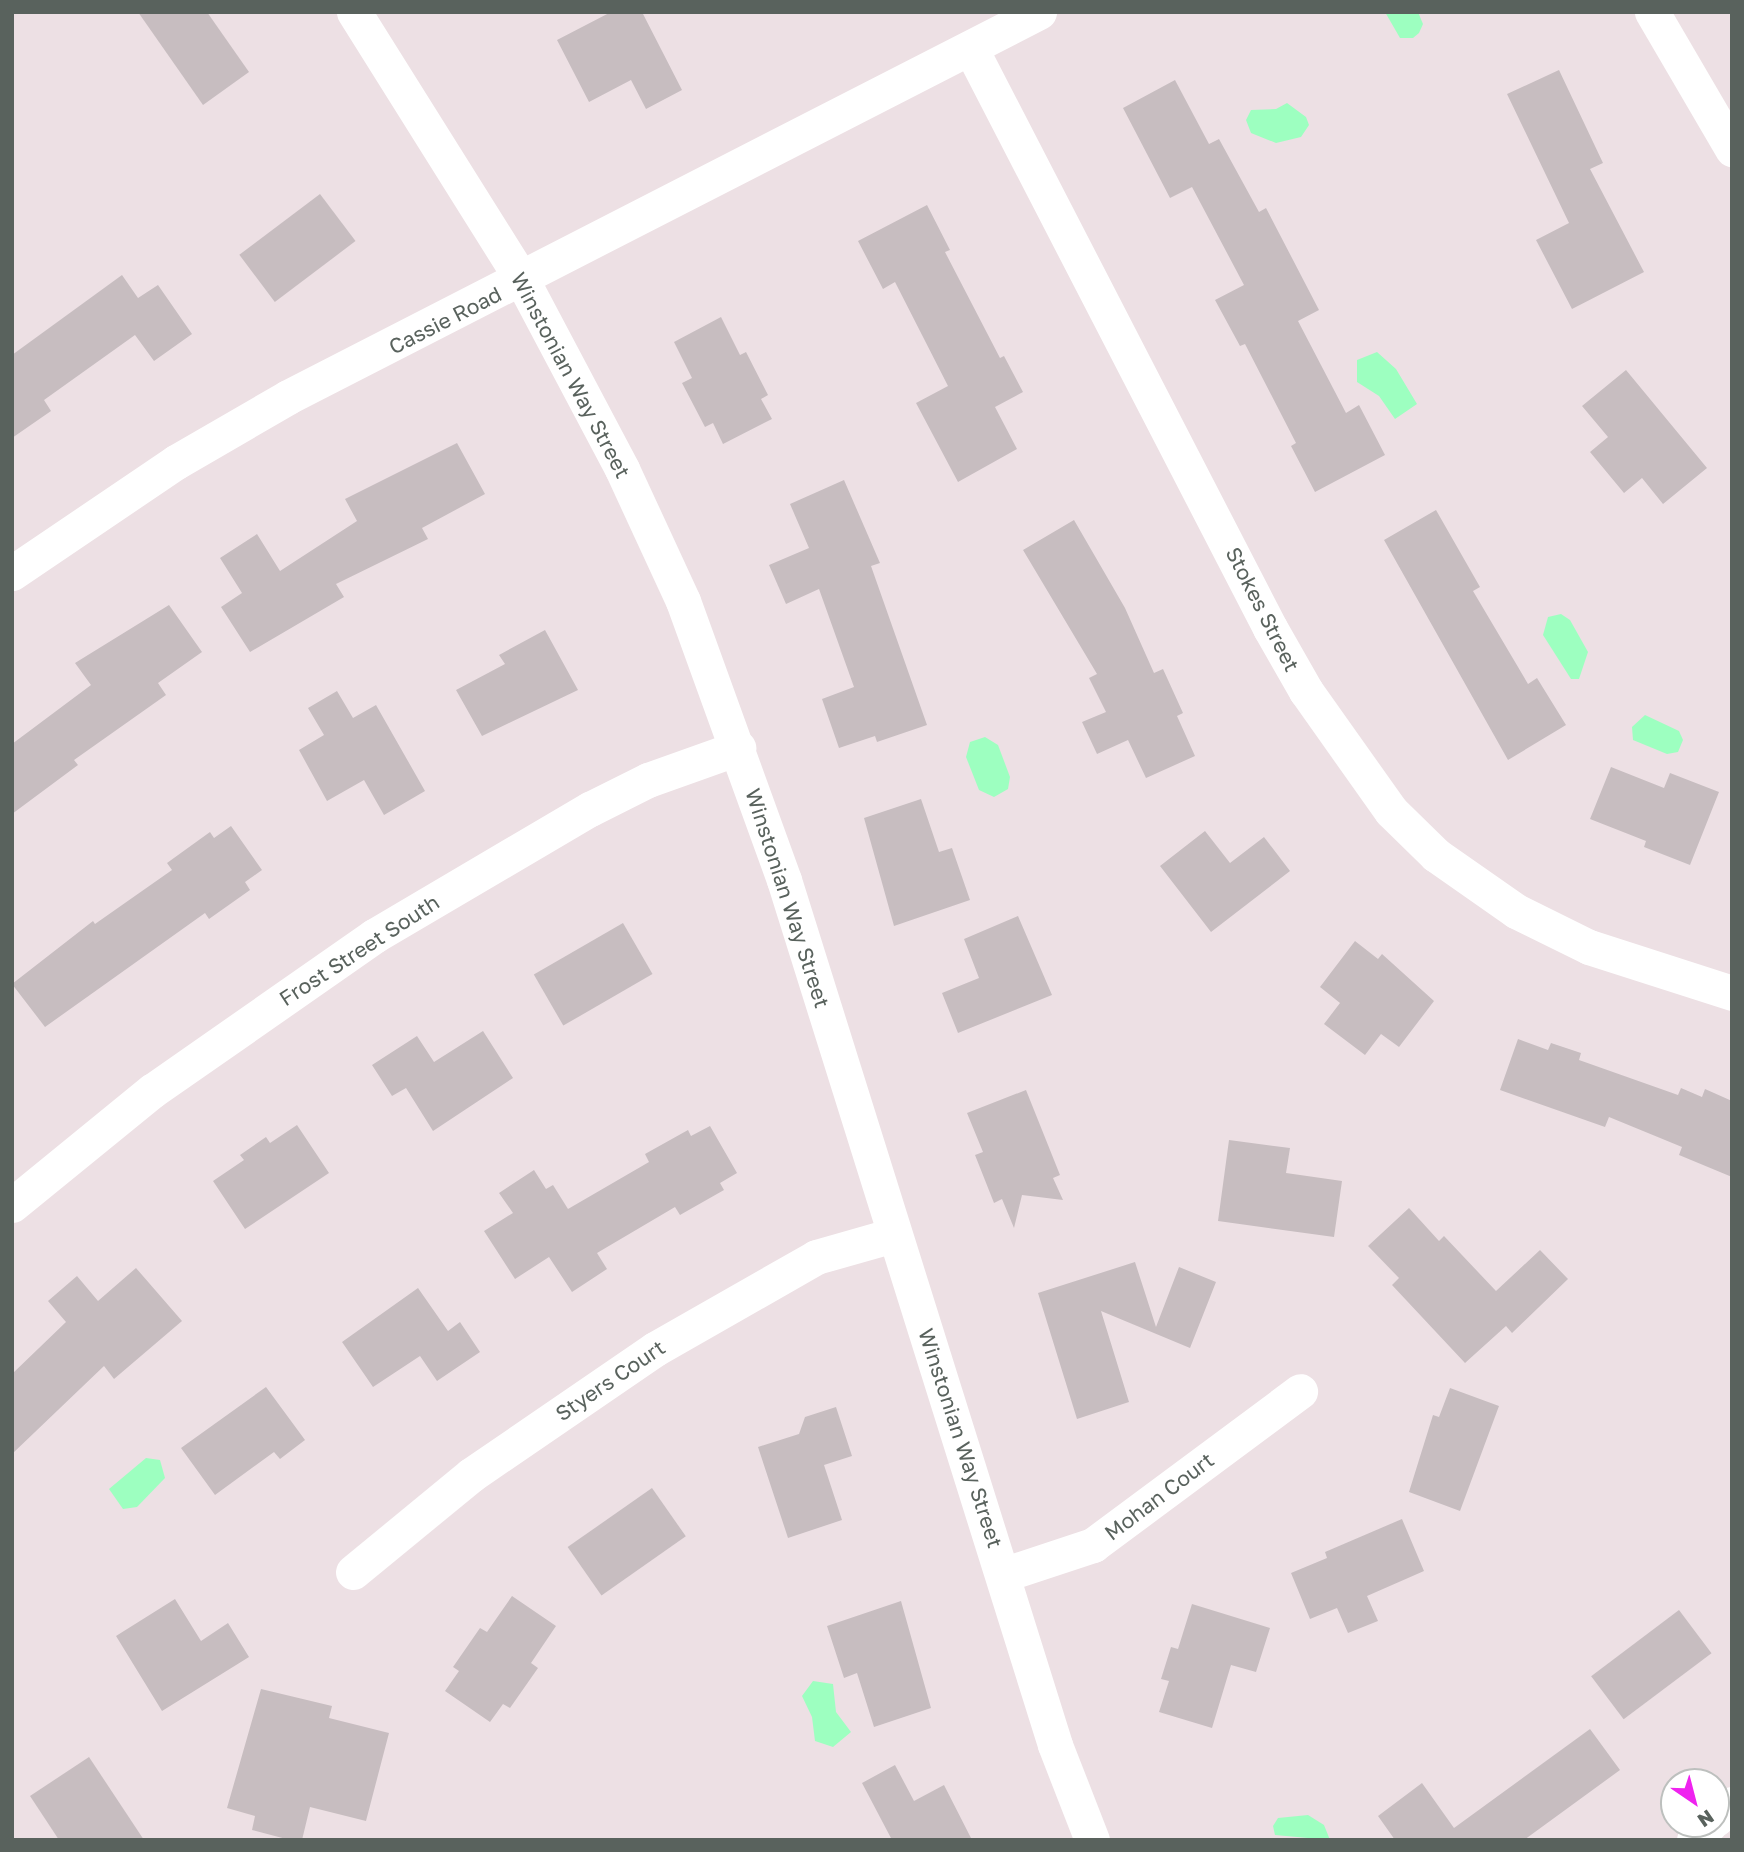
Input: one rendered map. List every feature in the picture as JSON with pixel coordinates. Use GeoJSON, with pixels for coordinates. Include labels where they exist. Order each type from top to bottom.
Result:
{"type":"FeatureCollection","features":[{"type":"Feature","properties":{"kind":"street","name":"Winstonian Way Street"},"geometry":{"type":"LineString","coordinates":[[354,12],[522,280],[622,469],[684,601],[784,880],[894,1235],[1005,1574],[1055,1745],[1092,1840]]}},
{"type":"Feature","properties":{"kind":"street","name":"Cassie Road"},"geometry":{"type":"LineString","coordinates":[[12,573],[176,462],[288,397],[522,280],[1039,12]]}},
{"type":"Feature","properties":{"kind":"street"},"geometry":{"type":"LineString","coordinates":[[1652,12],[1732,149]]}},
{"type":"Feature","properties":{"kind":"street","name":"Stokes Street"},"geometry":{"type":"LineString","coordinates":[[971,49],[1270,628],[1306,691],[1391,811],[1436,855],[1516,911],[1589,947],[1732,993]]}},
{"type":"Feature","properties":{"kind":"street","name":"Frost Street South"},"geometry":{"type":"LineString","coordinates":[[12,1205],[152,1091],[374,936],[590,809],[648,780],[738,748]]}},
{"type":"Feature","properties":{"kind":"street","name":"Styers Court"},"geometry":{"type":"LineString","coordinates":[[353,1572],[471,1475],[655,1349],[816,1257],[894,1235]]}},
{"type":"Feature","properties":{"kind":"street","name":"Mohan Court"},"geometry":{"type":"LineString","coordinates":[[1005,1574],[1093,1545],[1300,1391]]}},
{"type":"Feature","properties":{"kind":"shaded area"},"geometry":{"type":"Polygon","coordinates":[[[1385,12],[1418,12],[1423,24],[1419,33],[1413,38],[1400,38],[1385,12]]]}},
{"type":"Feature","properties":{"kind":"shaded area"},"geometry":{"type":"Polygon","coordinates":[[[1287,103],[1306,117],[1309,125],[1301,137],[1276,143],[1251,133],[1246,120],[1251,110],[1276,109],[1287,103]]]}},
{"type":"Feature","properties":{"kind":"shaded area"},"geometry":{"type":"Polygon","coordinates":[[[1377,352],[1396,369],[1417,404],[1395,419],[1379,396],[1357,382],[1357,360],[1377,352]]]}},
{"type":"Feature","properties":{"kind":"shaded area"},"geometry":{"type":"Polygon","coordinates":[[[1561,614],[1570,620],[1588,652],[1579,679],[1571,679],[1543,635],[1548,617],[1561,614]]]}},
{"type":"Feature","properties":{"kind":"shaded area"},"geometry":{"type":"Polygon","coordinates":[[[1645,715],[1679,731],[1683,740],[1678,752],[1667,754],[1633,740],[1632,727],[1645,715]]]}},
{"type":"Feature","properties":{"kind":"shaded area"},"geometry":{"type":"Polygon","coordinates":[[[985,737],[998,745],[1010,777],[1008,789],[994,797],[979,790],[966,757],[970,742],[985,737]]]}},
{"type":"Feature","properties":{"kind":"shaded area"},"geometry":{"type":"Polygon","coordinates":[[[146,1458],[160,1460],[165,1478],[137,1507],[123,1509],[109,1489],[146,1458]]]}},
{"type":"Feature","properties":{"kind":"shaded area"},"geometry":{"type":"Polygon","coordinates":[[[813,1681],[833,1684],[836,1712],[851,1732],[833,1747],[815,1741],[812,1717],[802,1696],[813,1681]]]}},
{"type":"Feature","properties":{"kind":"shaded area"},"geometry":{"type":"Polygon","coordinates":[[[1308,1815],[1324,1825],[1330,1840],[1275,1835],[1273,1826],[1278,1818],[1308,1815]]]}},
{"type":"Feature","properties":{"kind":"building"},"geometry":{"type":"Polygon","coordinates":[[[138,12],[207,12],[249,72],[203,105],[138,12]]]}},
{"type":"Feature","properties":{"kind":"building"},"geometry":{"type":"Polygon","coordinates":[[[611,12],[642,12],[682,90],[646,109],[631,80],[589,102],[557,40],[611,12]]]}},
{"type":"Feature","properties":{"kind":"building"},"geometry":{"type":"Polygon","coordinates":[[[1559,70],[1603,163],[1590,169],[1644,272],[1572,309],[1536,240],[1569,223],[1507,94],[1559,70]]]}},
{"type":"Feature","properties":{"kind":"building"},"geometry":{"type":"Polygon","coordinates":[[[1175,80],[1209,144],[1219,139],[1259,212],[1266,208],[1319,310],[1298,321],[1346,413],[1359,405],[1385,455],[1315,492],[1291,446],[1296,443],[1245,344],[1240,346],[1215,300],[1244,285],[1192,187],[1170,198],[1123,108],[1175,80]]]}},
{"type":"Feature","properties":{"kind":"building"},"geometry":{"type":"Polygon","coordinates":[[[320,194],[356,241],[275,302],[239,255],[320,194]]]}},
{"type":"Feature","properties":{"kind":"building"},"geometry":{"type":"Polygon","coordinates":[[[927,205],[950,250],[945,252],[1000,358],[1004,356],[1023,392],[995,407],[1017,449],[958,482],[916,403],[948,386],[895,282],[883,289],[858,241],[927,205]]]}},
{"type":"Feature","properties":{"kind":"building"},"geometry":{"type":"Polygon","coordinates":[[[122,275],[138,298],[158,285],[192,334],[154,361],[135,335],[44,400],[51,411],[12,438],[12,355],[122,275]]]}},
{"type":"Feature","properties":{"kind":"building"},"geometry":{"type":"Polygon","coordinates":[[[721,317],[740,355],[746,352],[768,395],[761,399],[772,419],[723,444],[713,423],[705,427],[682,383],[692,378],[674,342],[721,317]]]}},
{"type":"Feature","properties":{"kind":"building"},"geometry":{"type":"Polygon","coordinates":[[[1626,370],[1707,468],[1663,504],[1642,478],[1624,493],[1590,452],[1608,437],[1582,406],[1626,370]]]}},
{"type":"Feature","properties":{"kind":"building"},"geometry":{"type":"Polygon","coordinates":[[[457,443],[485,494],[422,528],[428,539],[336,584],[344,597],[250,652],[221,607],[242,593],[220,558],[257,534],[280,571],[357,521],[345,499],[457,443]]]}},
{"type":"Feature","properties":{"kind":"building"},"geometry":{"type":"Polygon","coordinates":[[[844,480],[880,563],[871,566],[927,725],[877,742],[875,736],[839,748],[822,699],[854,687],[819,589],[786,604],[769,565],[809,548],[790,504],[844,480]]]}},
{"type":"Feature","properties":{"kind":"building"},"geometry":{"type":"Polygon","coordinates":[[[1436,510],[1480,587],[1473,591],[1528,684],[1537,678],[1566,725],[1508,760],[1384,540],[1436,510]]]}},
{"type":"Feature","properties":{"kind":"building"},"geometry":{"type":"Polygon","coordinates":[[[1074,520],[1125,608],[1154,673],[1163,669],[1183,713],[1177,716],[1195,756],[1146,778],[1128,740],[1097,754],[1082,722],[1106,712],[1089,678],[1097,674],[1023,550],[1074,520]]]}},
{"type":"Feature","properties":{"kind":"building"},"geometry":{"type":"Polygon","coordinates":[[[169,605],[202,652],[158,683],[166,695],[74,760],[78,765],[12,814],[12,744],[91,685],[75,663],[169,605]]]}},
{"type":"Feature","properties":{"kind":"building"},"geometry":{"type":"Polygon","coordinates":[[[545,630],[578,690],[482,736],[456,690],[505,664],[499,655],[545,630]]]}},
{"type":"Feature","properties":{"kind":"building"},"geometry":{"type":"Polygon","coordinates":[[[337,691],[353,718],[376,705],[425,791],[384,815],[364,780],[327,801],[299,750],[324,735],[308,708],[337,691]]]}},
{"type":"Feature","properties":{"kind":"building"},"geometry":{"type":"Polygon","coordinates":[[[1611,767],[1664,788],[1670,773],[1719,792],[1690,865],[1644,847],[1646,841],[1590,819],[1611,767]]]}},
{"type":"Feature","properties":{"kind":"building"},"geometry":{"type":"Polygon","coordinates":[[[921,799],[939,852],[952,848],[970,900],[894,926],[864,818],[921,799]]]}},
{"type":"Feature","properties":{"kind":"building"},"geometry":{"type":"Polygon","coordinates":[[[231,826],[262,870],[245,882],[250,890],[209,919],[205,913],[45,1027],[12,984],[93,921],[95,924],[172,870],[167,863],[210,832],[214,838],[231,826]]]}},
{"type":"Feature","properties":{"kind":"building"},"geometry":{"type":"Polygon","coordinates":[[[1205,831],[1230,863],[1264,837],[1290,871],[1211,932],[1160,866],[1205,831]]]}},
{"type":"Feature","properties":{"kind":"building"},"geometry":{"type":"Polygon","coordinates":[[[1018,916],[1052,995],[958,1033],[942,993],[979,978],[964,939],[1018,916]]]}},
{"type":"Feature","properties":{"kind":"building"},"geometry":{"type":"Polygon","coordinates":[[[623,923],[652,974],[563,1026],[534,974],[623,923]]]}},
{"type":"Feature","properties":{"kind":"building"},"geometry":{"type":"Polygon","coordinates":[[[1355,941],[1378,959],[1382,954],[1434,1001],[1399,1047],[1381,1034],[1365,1055],[1324,1024],[1340,1003],[1320,987],[1355,941]]]}},
{"type":"Feature","properties":{"kind":"building"},"geometry":{"type":"Polygon","coordinates":[[[483,1031],[513,1078],[433,1131],[406,1088],[392,1096],[372,1065],[417,1036],[434,1062],[483,1031]]]}},
{"type":"Feature","properties":{"kind":"building"},"geometry":{"type":"Polygon","coordinates":[[[1518,1039],[1548,1050],[1551,1043],[1581,1053],[1579,1060],[1678,1095],[1681,1088],[1702,1097],[1705,1089],[1732,1101],[1732,1177],[1679,1155],[1682,1147],[1609,1117],[1605,1127],[1500,1090],[1518,1039]]]}},
{"type":"Feature","properties":{"kind":"building"},"geometry":{"type":"Polygon","coordinates":[[[1026,1090],[1060,1175],[1053,1178],[1063,1200],[1022,1195],[1014,1228],[1002,1199],[994,1203],[975,1155],[983,1152],[967,1113],[1026,1090]]]}},
{"type":"Feature","properties":{"kind":"building"},"geometry":{"type":"Polygon","coordinates":[[[297,1125],[329,1173],[245,1229],[213,1181],[244,1160],[240,1155],[266,1137],[270,1143],[297,1125]]]}},
{"type":"Feature","properties":{"kind":"building"},"geometry":{"type":"Polygon","coordinates":[[[710,1126],[737,1173],[720,1183],[724,1190],[680,1215],[675,1207],[597,1253],[607,1269],[572,1292],[549,1257],[515,1279],[484,1231],[513,1213],[499,1193],[534,1170],[546,1189],[553,1185],[568,1209],[649,1162],[645,1154],[688,1130],[691,1136],[710,1126]]]}},
{"type":"Feature","properties":{"kind":"building"},"geometry":{"type":"Polygon","coordinates":[[[1229,1140],[1290,1148],[1286,1173],[1342,1181],[1334,1237],[1218,1221],[1229,1140]]]}},
{"type":"Feature","properties":{"kind":"building"},"geometry":{"type":"Polygon","coordinates":[[[1409,1208],[1439,1241],[1444,1236],[1496,1291],[1540,1250],[1568,1279],[1512,1333],[1506,1326],[1465,1363],[1392,1285],[1399,1278],[1368,1246],[1409,1208]]]}},
{"type":"Feature","properties":{"kind":"building"},"geometry":{"type":"Polygon","coordinates":[[[1135,1262],[1156,1327],[1179,1267],[1216,1282],[1190,1348],[1101,1311],[1129,1402],[1077,1419],[1038,1293],[1135,1262]]]}},
{"type":"Feature","properties":{"kind":"building"},"geometry":{"type":"Polygon","coordinates":[[[136,1268],[182,1321],[114,1379],[104,1366],[12,1454],[12,1374],[66,1322],[48,1301],[77,1276],[98,1301],[136,1268]]]}},
{"type":"Feature","properties":{"kind":"building"},"geometry":{"type":"Polygon","coordinates":[[[418,1288],[448,1331],[460,1322],[480,1352],[437,1381],[420,1356],[373,1387],[342,1342],[418,1288]]]}},
{"type":"Feature","properties":{"kind":"building"},"geometry":{"type":"Polygon","coordinates":[[[266,1387],[305,1440],[280,1459],[274,1452],[215,1495],[181,1448],[266,1387]]]}},
{"type":"Feature","properties":{"kind":"building"},"geometry":{"type":"Polygon","coordinates":[[[1450,1388],[1499,1406],[1460,1511],[1409,1492],[1433,1415],[1439,1417],[1450,1388]]]}},
{"type":"Feature","properties":{"kind":"building"},"geometry":{"type":"Polygon","coordinates":[[[836,1407],[852,1456],[824,1465],[842,1520],[788,1538],[758,1447],[799,1434],[805,1417],[836,1407]]]}},
{"type":"Feature","properties":{"kind":"building"},"geometry":{"type":"Polygon","coordinates":[[[652,1488],[686,1536],[601,1595],[568,1547],[652,1488]]]}},
{"type":"Feature","properties":{"kind":"building"},"geometry":{"type":"Polygon","coordinates":[[[1402,1519],[1424,1571],[1367,1596],[1378,1621],[1348,1633],[1337,1608],[1310,1619],[1291,1573],[1327,1558],[1325,1552],[1402,1519]]]}},
{"type":"Feature","properties":{"kind":"building"},"geometry":{"type":"Polygon","coordinates":[[[512,1596],[556,1626],[531,1663],[538,1668],[510,1708],[503,1704],[490,1722],[445,1691],[459,1671],[453,1667],[480,1628],[487,1632],[512,1596]]]}},
{"type":"Feature","properties":{"kind":"building"},"geometry":{"type":"Polygon","coordinates":[[[175,1599],[201,1641],[228,1623],[249,1657],[162,1711],[116,1636],[175,1599]]]}},
{"type":"Feature","properties":{"kind":"building"},"geometry":{"type":"Polygon","coordinates":[[[901,1601],[931,1708],[874,1727],[857,1673],[844,1678],[827,1626],[901,1601]]]}},
{"type":"Feature","properties":{"kind":"building"},"geometry":{"type":"Polygon","coordinates":[[[1192,1604],[1270,1628],[1256,1672],[1231,1665],[1212,1728],[1159,1712],[1169,1681],[1161,1679],[1171,1647],[1178,1649],[1192,1604]]]}},
{"type":"Feature","properties":{"kind":"building"},"geometry":{"type":"Polygon","coordinates":[[[1679,1610],[1711,1653],[1624,1719],[1591,1676],[1679,1610]]]}},
{"type":"Feature","properties":{"kind":"building"},"geometry":{"type":"Polygon","coordinates":[[[261,1689],[332,1706],[329,1718],[389,1733],[366,1821],[310,1807],[302,1840],[290,1840],[252,1830],[255,1816],[227,1808],[261,1689]]]}},
{"type":"Feature","properties":{"kind":"building"},"geometry":{"type":"Polygon","coordinates":[[[1590,1729],[1620,1770],[1524,1840],[1395,1840],[1378,1816],[1422,1783],[1454,1828],[1590,1729]]]}},
{"type":"Feature","properties":{"kind":"building"},"geometry":{"type":"Polygon","coordinates":[[[89,1757],[144,1840],[59,1840],[30,1796],[89,1757]]]}},
{"type":"Feature","properties":{"kind":"building"},"geometry":{"type":"Polygon","coordinates":[[[895,1765],[914,1801],[944,1785],[972,1840],[892,1840],[862,1783],[895,1765]]]}}]}
